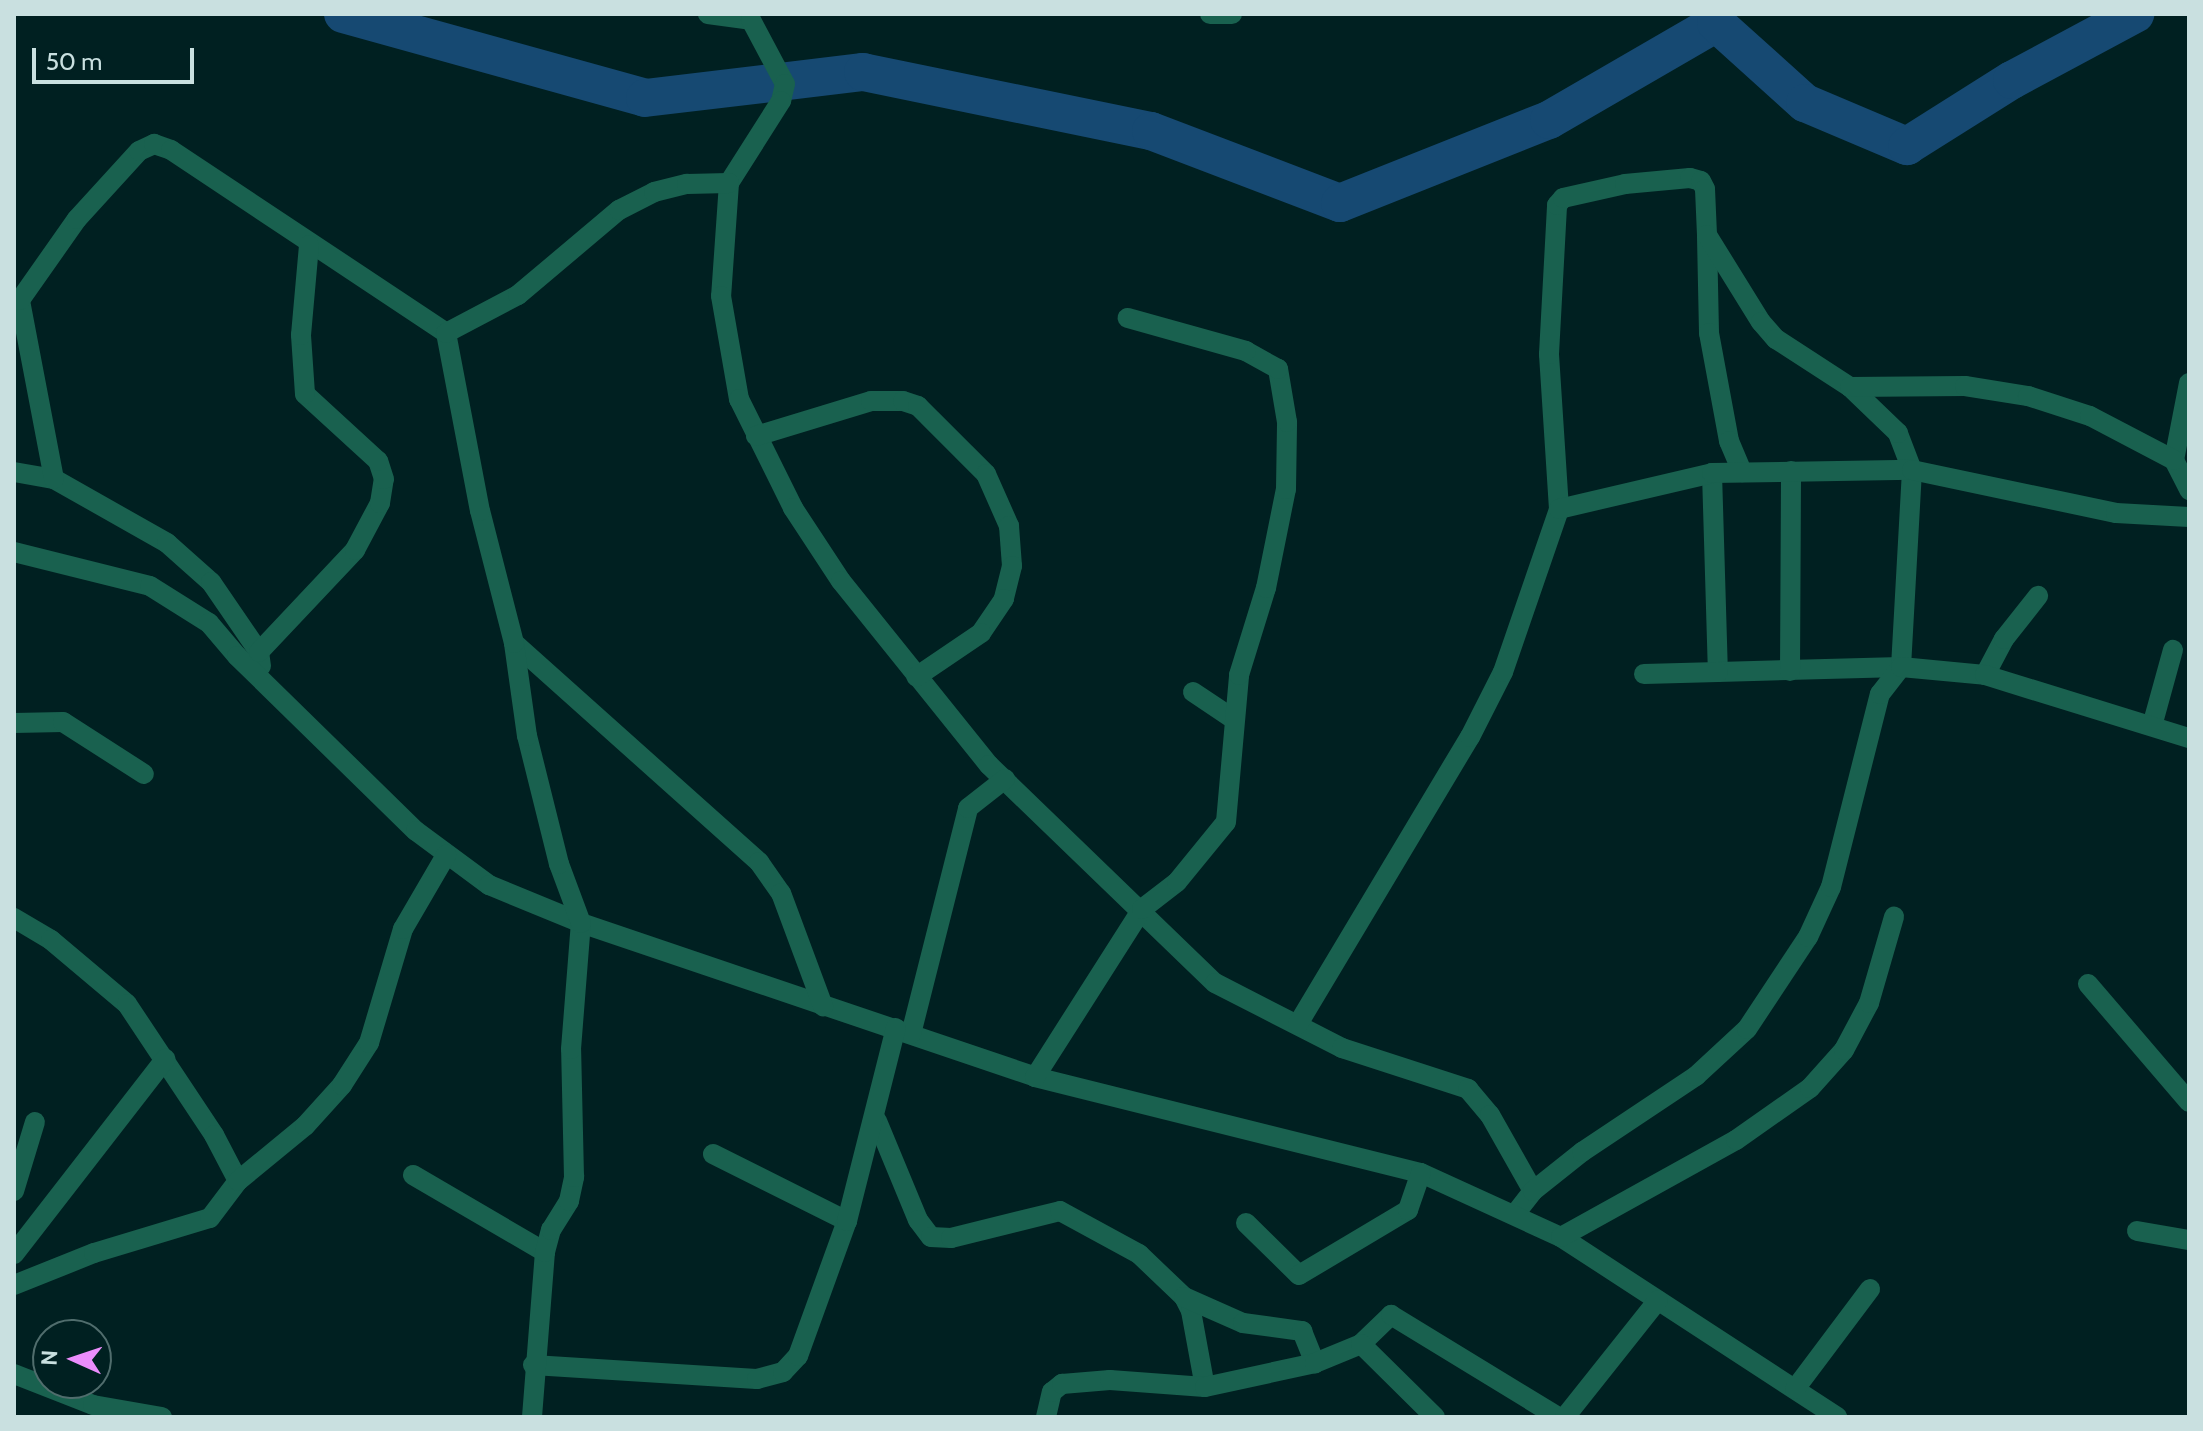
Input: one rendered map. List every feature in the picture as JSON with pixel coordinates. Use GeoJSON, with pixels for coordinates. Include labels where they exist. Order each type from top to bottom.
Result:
{"type":"FeatureCollection","features":[{"type":"Feature","properties":{"kind":"street"},"geometry":{"type":"LineString","coordinates":[[708,14],[751,20],[785,84],[781,101],[729,183],[721,296],[739,399],[793,508],[841,581],[916,677],[1005,779],[1215,983],[1342,1048],[1468,1089],[1490,1115],[1533,1191]]}},
{"type":"Feature","properties":{"kind":"street"},"geometry":{"type":"LineString","coordinates":[[1210,14],[1232,14]]}},
{"type":"Feature","properties":{"kind":"street"},"geometry":{"type":"LineString","coordinates":[[54,479],[17,321],[20,300],[38,270],[139,151],[154,144],[171,150],[309,245],[446,333],[480,511],[514,643],[527,736],[559,864],[581,923],[571,1049],[574,1177],[569,1201],[551,1230],[545,1252],[533,1365],[532,1417]]}},
{"type":"Feature","properties":{"kind":"street"},"geometry":{"type":"LineString","coordinates":[[1298,1024],[1477,724],[1503,672],[1559,509],[1549,354],[1557,205],[1563,198],[1625,184],[1690,178],[1701,181],[1705,189],[1709,333],[1729,441],[1742,472]]}},
{"type":"Feature","properties":{"kind":"street"},"geometry":{"type":"LineString","coordinates":[[446,333],[518,295],[630,204],[687,184],[729,183]]}},
{"type":"Feature","properties":{"kind":"street"},"geometry":{"type":"LineString","coordinates":[[1515,1214],[1533,1191],[1582,1152],[1696,1076],[1747,1029],[1808,937],[1831,887],[1880,694],[1901,667],[1912,470],[1898,433],[1850,387],[1776,339],[1707,235]]}},
{"type":"Feature","properties":{"kind":"street"},"geometry":{"type":"LineString","coordinates":[[259,652],[355,550],[380,503],[384,479],[378,461],[305,394],[301,335],[309,245]]}},
{"type":"Feature","properties":{"kind":"street"},"geometry":{"type":"LineString","coordinates":[[1035,1077],[1142,909],[1177,882],[1226,822],[1232,790],[1232,718],[1286,489],[1278,369],[1246,351],[1128,318]]}},
{"type":"Feature","properties":{"kind":"street"},"geometry":{"type":"LineString","coordinates":[[2174,460],[2189,383]]}},
{"type":"Feature","properties":{"kind":"street"},"geometry":{"type":"LineString","coordinates":[[1850,387],[1965,386],[2028,396],[2090,416],[2174,460],[2189,490]]}},
{"type":"Feature","properties":{"kind":"street"},"geometry":{"type":"LineString","coordinates":[[756,436],[871,401],[903,401],[918,406],[986,474],[1009,526],[1012,566],[1004,599],[981,633],[916,677]]}},
{"type":"Feature","properties":{"kind":"street"},"geometry":{"type":"LineString","coordinates":[[1559,509],[1712,473],[1912,470],[2116,513],[2189,517]]}},
{"type":"Feature","properties":{"kind":"street"},"geometry":{"type":"LineString","coordinates":[[1790,671],[1791,471]]}},
{"type":"Feature","properties":{"kind":"street"},"geometry":{"type":"LineString","coordinates":[[14,472],[54,479],[167,543],[211,582],[259,652],[263,677]]}},
{"type":"Feature","properties":{"kind":"street"},"geometry":{"type":"LineString","coordinates":[[1712,473],[1718,672]]}},
{"type":"Feature","properties":{"kind":"street"},"geometry":{"type":"LineString","coordinates":[[14,552],[150,586],[209,623],[446,855],[489,885],[581,923],[1035,1077],[1421,1173],[1561,1237],[1837,1417]]}},
{"type":"Feature","properties":{"kind":"street"},"geometry":{"type":"LineString","coordinates":[[1985,675],[2004,639],[2038,596]]}},
{"type":"Feature","properties":{"kind":"street"},"geometry":{"type":"LineString","coordinates":[[514,643],[759,862],[781,893],[823,1006]]}},
{"type":"Feature","properties":{"kind":"street"},"geometry":{"type":"LineString","coordinates":[[2152,726],[2173,650]]}},
{"type":"Feature","properties":{"kind":"street"},"geometry":{"type":"LineString","coordinates":[[1644,674],[1901,667],[1985,675],[2189,738]]}},
{"type":"Feature","properties":{"kind":"street"},"geometry":{"type":"LineString","coordinates":[[1193,692],[1232,718]]}},
{"type":"Feature","properties":{"kind":"street"},"geometry":{"type":"LineString","coordinates":[[14,723],[63,722],[144,774]]}},
{"type":"Feature","properties":{"kind":"street"},"geometry":{"type":"LineString","coordinates":[[533,1365],[757,1379],[783,1372],[798,1356],[847,1221],[968,808],[1005,779]]}},
{"type":"Feature","properties":{"kind":"street"},"geometry":{"type":"LineString","coordinates":[[14,1285],[94,1253],[192,1227],[210,1218],[238,1181],[305,1126],[342,1085],[369,1043],[403,929],[446,855]]}},
{"type":"Feature","properties":{"kind":"street"},"geometry":{"type":"LineString","coordinates":[[1561,1237],[1736,1140],[1810,1088],[1844,1050],[1869,1003],[1894,917]]}},
{"type":"Feature","properties":{"kind":"street"},"geometry":{"type":"LineString","coordinates":[[14,918],[51,940],[127,1004],[165,1059],[238,1181]]}},
{"type":"Feature","properties":{"kind":"street"},"geometry":{"type":"LineString","coordinates":[[2088,984],[2189,1102]]}},
{"type":"Feature","properties":{"kind":"street"},"geometry":{"type":"LineString","coordinates":[[14,1254],[165,1059]]}},
{"type":"Feature","properties":{"kind":"street"},"geometry":{"type":"LineString","coordinates":[[877,1121],[918,1220],[931,1237],[951,1238],[1060,1211],[1139,1254],[1184,1297],[1243,1323],[1302,1331],[1315,1363]]}},
{"type":"Feature","properties":{"kind":"street"},"geometry":{"type":"LineString","coordinates":[[14,1191],[35,1122]]}},
{"type":"Feature","properties":{"kind":"street"},"geometry":{"type":"LineString","coordinates":[[713,1154],[847,1221]]}},
{"type":"Feature","properties":{"kind":"street"},"geometry":{"type":"LineString","coordinates":[[1246,1223],[1299,1275],[1408,1210],[1421,1173]]}},
{"type":"Feature","properties":{"kind":"street"},"geometry":{"type":"LineString","coordinates":[[413,1175],[545,1252]]}},
{"type":"Feature","properties":{"kind":"street"},"geometry":{"type":"LineString","coordinates":[[2137,1231],[2189,1240]]}},
{"type":"Feature","properties":{"kind":"street"},"geometry":{"type":"LineString","coordinates":[[1795,1389],[1870,1289]]}},
{"type":"Feature","properties":{"kind":"street"},"geometry":{"type":"LineString","coordinates":[[1184,1297],[1205,1387]]}},
{"type":"Feature","properties":{"kind":"street"},"geometry":{"type":"LineString","coordinates":[[1565,1417],[1658,1300]]}},
{"type":"Feature","properties":{"kind":"street"},"geometry":{"type":"LineString","coordinates":[[1046,1417],[1052,1392],[1062,1384],[1110,1380],[1205,1387],[1315,1363],[1361,1344],[1391,1315],[1558,1417]]}},
{"type":"Feature","properties":{"kind":"street"},"geometry":{"type":"LineString","coordinates":[[1361,1344],[1435,1417]]}},
{"type":"Feature","properties":{"kind":"street"},"geometry":{"type":"LineString","coordinates":[[14,1374],[93,1405],[162,1417]]}},
{"type":"Feature","properties":{"kind":"waterway"},"geometry":{"type":"LineString","coordinates":[[343,14],[645,98],[863,72],[1151,131],[1340,203],[1549,120],[1716,23],[1805,103],[1907,146],[2012,80],[2135,14]]}}]}
